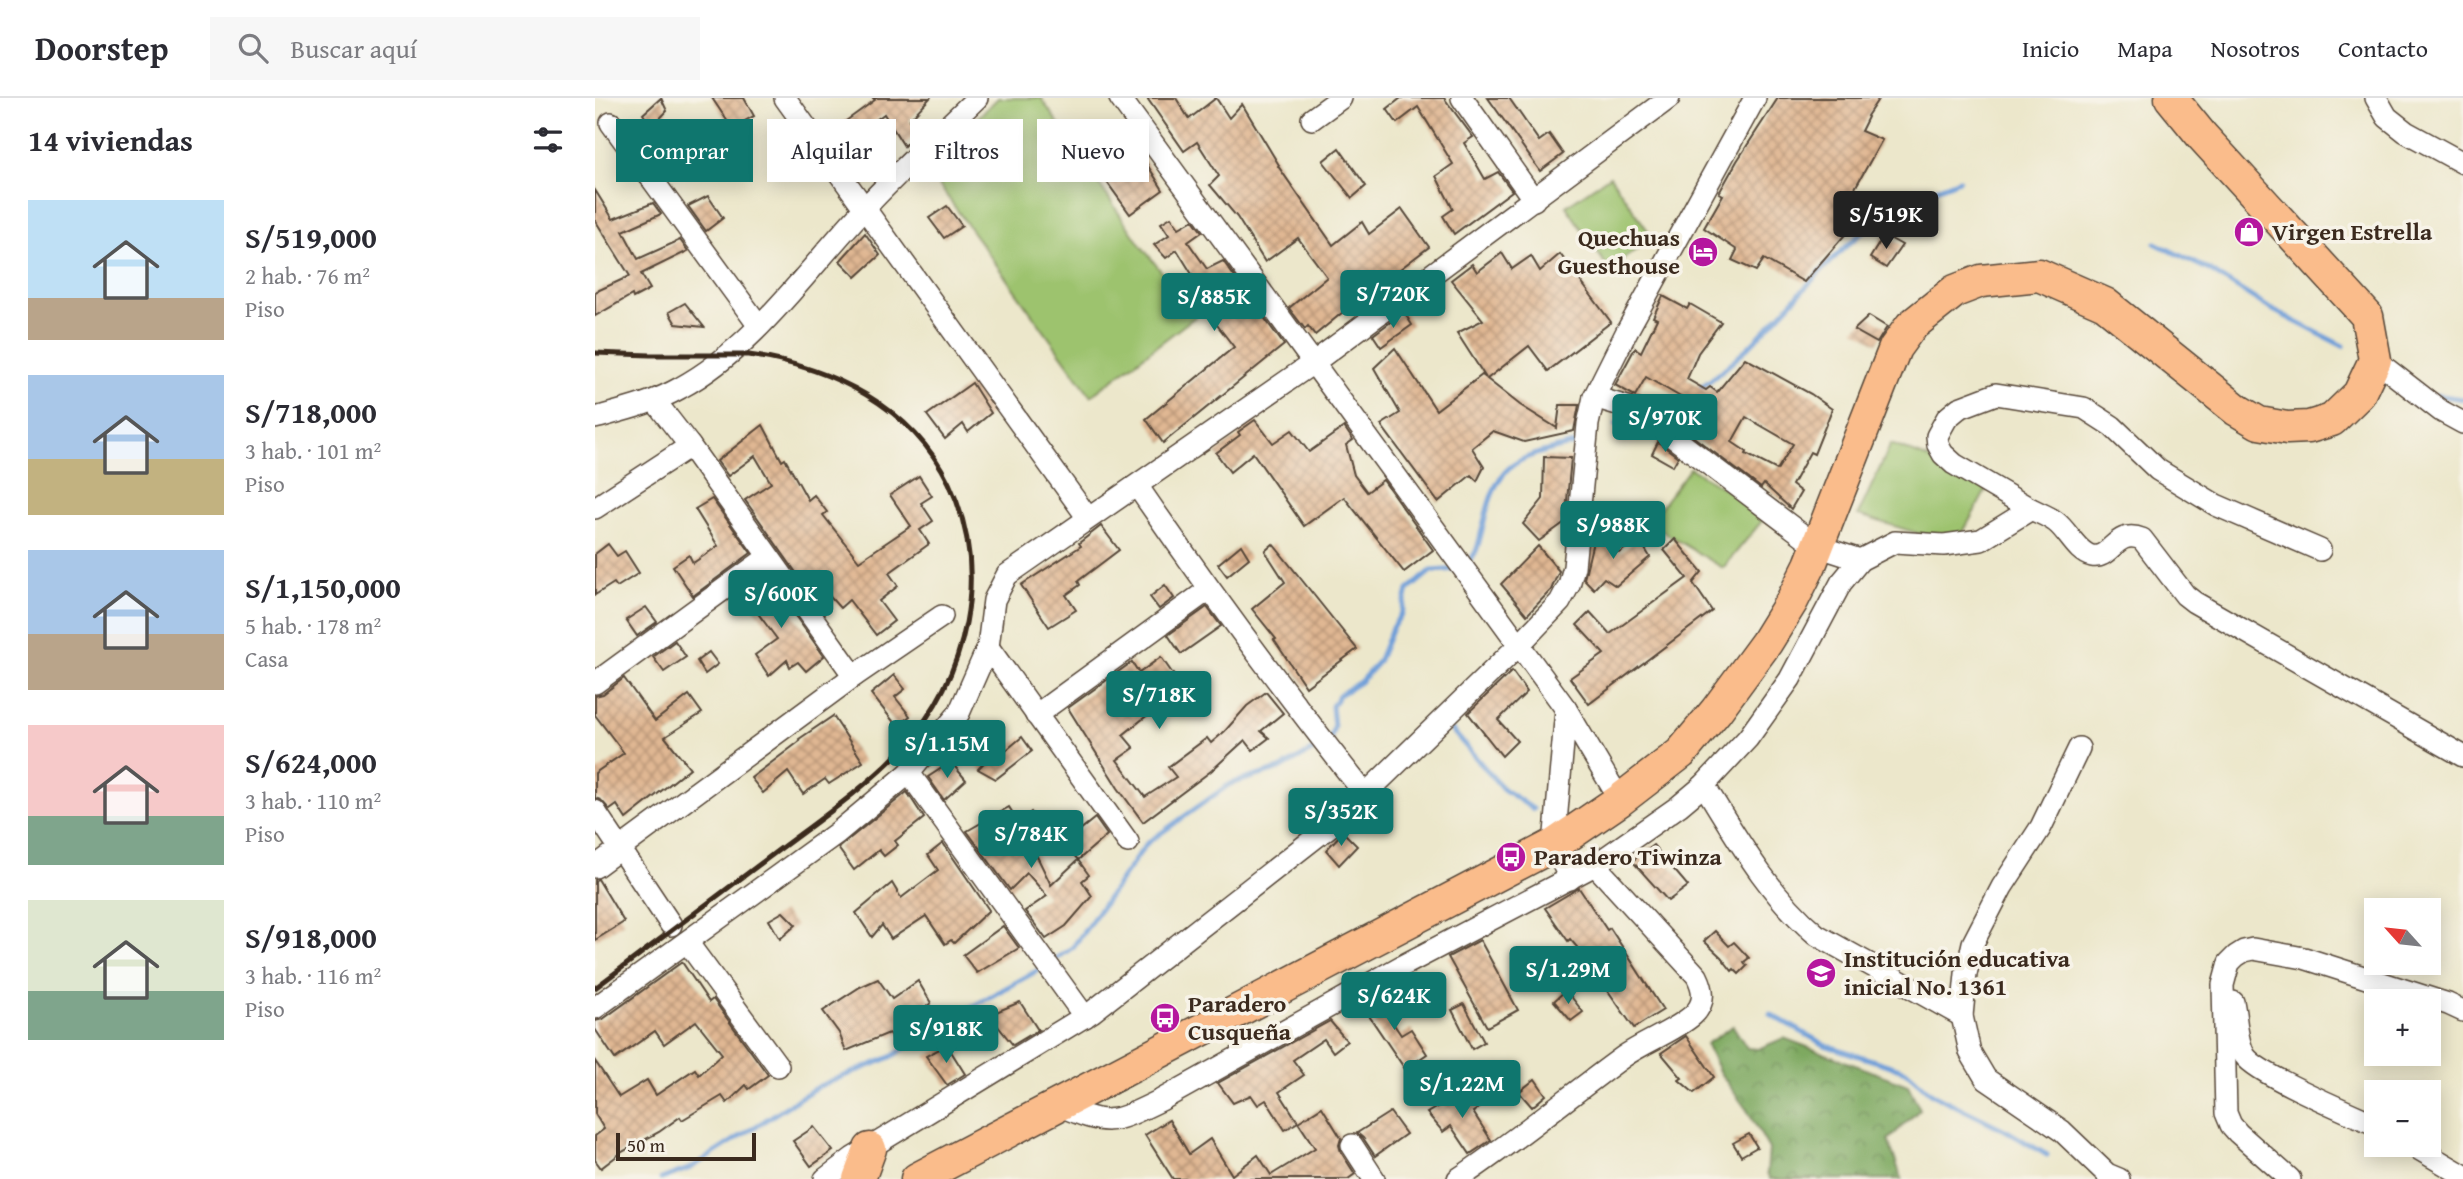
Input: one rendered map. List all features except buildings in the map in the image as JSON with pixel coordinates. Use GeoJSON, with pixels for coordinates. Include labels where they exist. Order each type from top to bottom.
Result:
{"type":"FeatureCollection","features":[{"type":"Feature","properties":{"kind":"highway"},"geometry":{"type":"LineString","coordinates":[[917,1179],[1554,845],[1620,800],[1681,753],[1766,643],[1792,601],[1817,546],[1895,348],[1911,326],[1955,291],[1980,281],[2039,275],[2105,304],[2237,410],[2259,423],[2287,428],[2309,427],[2332,420],[2359,394],[2375,360],[2367,316],[2201,136],[2171,98]]}},
{"type":"Feature","properties":{"kind":"highway"},"geometry":{"type":"LineString","coordinates":[[859,1179],[870,1149]]}},
{"type":"Feature","properties":{"kind":"street"},"geometry":{"type":"LineString","coordinates":[[785,98],[1088,518]]}},
{"type":"Feature","properties":{"kind":"street"},"geometry":{"type":"LineString","coordinates":[[595,418],[655,401],[713,367],[759,326],[864,208],[977,98]]}},
{"type":"Feature","properties":{"kind":"street"},"geometry":{"type":"LineString","coordinates":[[1120,98],[1566,709],[1620,800]]}},
{"type":"Feature","properties":{"kind":"street"},"geometry":{"type":"LineString","coordinates":[[1312,119],[1341,98]]}},
{"type":"Feature","properties":{"kind":"street"},"geometry":{"type":"LineString","coordinates":[[1462,98],[1534,200]]}},
{"type":"Feature","properties":{"kind":"street"},"geometry":{"type":"LineString","coordinates":[[595,1008],[837,833],[909,773],[959,713],[988,647],[994,600],[1007,575],[1313,363],[1669,98]]}},
{"type":"Feature","properties":{"kind":"street"},"geometry":{"type":"LineString","coordinates":[[825,1179],[1085,1017],[1343,816],[1560,602],[1569,585],[1579,535],[1588,424],[1594,397],[1755,98]]}},
{"type":"Feature","properties":{"kind":"street"},"geometry":{"type":"LineString","coordinates":[[2376,98],[2387,117],[2406,132],[2463,163]]}},
{"type":"Feature","properties":{"kind":"street"},"geometry":{"type":"LineString","coordinates":[[611,123],[759,326]]}},
{"type":"Feature","properties":{"kind":"street"},"geometry":{"type":"LineString","coordinates":[[2375,360],[2441,411],[2463,423]]}},
{"type":"Feature","properties":{"kind":"street"},"geometry":{"type":"LineString","coordinates":[[2321,550],[2216,505],[2169,477],[2152,466],[2112,426],[2084,408],[1996,394],[1959,408],[1947,418],[1937,436],[1943,454],[1954,464],[2054,520],[2083,552],[2098,556],[2125,537],[2142,539],[2185,595],[2194,602],[2463,756]]}},
{"type":"Feature","properties":{"kind":"street"},"geometry":{"type":"LineString","coordinates":[[1594,397],[1637,410],[1817,546],[1860,560]]}},
{"type":"Feature","properties":{"kind":"street"},"geometry":{"type":"LineString","coordinates":[[655,401],[855,676]]}},
{"type":"Feature","properties":{"kind":"street"},"geometry":{"type":"LineString","coordinates":[[595,508],[690,446]]}},
{"type":"Feature","properties":{"kind":"street"},"geometry":{"type":"LineString","coordinates":[[1137,487],[1208,590],[1365,794]]}},
{"type":"Feature","properties":{"kind":"street"},"geometry":{"type":"LineString","coordinates":[[1058,1105],[1088,1118],[1110,1121],[1122,1119],[1402,966],[1595,865],[1679,806],[1704,785],[1748,738],[1790,679],[1841,583],[1860,560],[1895,542],[1944,545],[1981,540],[2031,509]]}},
{"type":"Feature","properties":{"kind":"street"},"geometry":{"type":"LineString","coordinates":[[595,682],[768,557]]}},
{"type":"Feature","properties":{"kind":"street"},"geometry":{"type":"LineString","coordinates":[[1036,715],[1208,590]]}},
{"type":"Feature","properties":{"kind":"street"},"geometry":{"type":"LineString","coordinates":[[595,867],[855,676],[942,617]]}},
{"type":"Feature","properties":{"kind":"street"},"geometry":{"type":"LineString","coordinates":[[988,647],[1128,842]]}},
{"type":"Feature","properties":{"kind":"street"},"geometry":{"type":"LineString","coordinates":[[1566,709],[1554,845],[1570,879]]}},
{"type":"Feature","properties":{"kind":"street"},"geometry":{"type":"LineString","coordinates":[[2079,748],[2041,827],[2002,887],[1973,943],[1966,974],[1962,1016],[1971,1052],[1986,1079],[2062,1131],[2107,1174],[2119,1179]]}},
{"type":"Feature","properties":{"kind":"street"},"geometry":{"type":"LineString","coordinates":[[909,773],[1085,1017]]}},
{"type":"Feature","properties":{"kind":"street"},"geometry":{"type":"LineString","coordinates":[[1704,785],[1764,880],[1804,924],[1817,935],[1962,1016]]}},
{"type":"Feature","properties":{"kind":"street"},"geometry":{"type":"LineString","coordinates":[[595,811],[671,925]]}},
{"type":"Feature","properties":{"kind":"street"},"geometry":{"type":"LineString","coordinates":[[1458,1179],[1626,1055],[1693,1015],[1702,1003],[1704,990],[1697,976],[1595,865]]}},
{"type":"Feature","properties":{"kind":"street"},"geometry":{"type":"LineString","coordinates":[[687,942],[778,1066]]}},
{"type":"Feature","properties":{"kind":"street"},"geometry":{"type":"LineString","coordinates":[[2290,1179],[2238,1133],[2226,1113],[2223,985],[2229,963],[2236,956],[2253,949],[2304,958],[2463,1011]]}},
{"type":"Feature","properties":{"kind":"street"},"geometry":{"type":"LineString","coordinates":[[2223,985],[2232,999],[2242,1048],[2249,1060],[2266,1072],[2364,1119]]}},
{"type":"Feature","properties":{"kind":"street"},"geometry":{"type":"LineString","coordinates":[[1352,1145],[1374,1179]]}},
{"type":"Feature","properties":{"kind":"street"},"geometry":{"type":"LineString","coordinates":[[2432,1157],[2463,1175]]}},
{"type":"Feature","properties":{"kind":"green space"},"geometry":{"type":"Polygon","coordinates":[[[998,98],[1041,98],[1055,119],[1037,119],[1037,182],[1098,182],[1139,243],[1196,316],[1091,396],[937,182],[1023,182],[1023,119],[976,119],[998,98]]]}},
{"type":"Feature","properties":{"kind":"green space"},"geometry":{"type":"Polygon","coordinates":[[[1610,176],[1653,238],[1609,269],[1566,206],[1610,176]]]}},
{"type":"Feature","properties":{"kind":"green space"},"geometry":{"type":"Polygon","coordinates":[[[1891,444],[1990,483],[1956,545],[1858,515],[1891,444]]]}},
{"type":"Feature","properties":{"kind":"green space"},"geometry":{"type":"Polygon","coordinates":[[[1690,468],[1767,515],[1723,568],[1649,523],[1690,468]]]}},
{"type":"Feature","properties":{"kind":"green space"},"geometry":{"type":"Polygon","coordinates":[[[1733,1026],[1747,1048],[1758,1049],[1784,1038],[1908,1085],[1920,1109],[1888,1140],[1902,1179],[1770,1179],[1767,1173],[1769,1149],[1747,1110],[1720,1073],[1706,1044],[1733,1026]]]}},
{"type":"Feature","properties":{"kind":"waterway"},"geometry":{"type":"LineString","coordinates":[[1697,390],[1724,370],[1842,250],[1868,228],[1902,204],[1959,180]]}},
{"type":"Feature","properties":{"kind":"waterway"},"geometry":{"type":"LineString","coordinates":[[2155,243],[2209,270],[2269,308],[2343,346]]}},
{"type":"Feature","properties":{"kind":"waterway"},"geometry":{"type":"LineString","coordinates":[[2436,395],[2463,399]]}},
{"type":"Feature","properties":{"kind":"waterway"},"geometry":{"type":"LineString","coordinates":[[1661,415],[1689,396]]}},
{"type":"Feature","properties":{"kind":"waterway"},"geometry":{"type":"LineString","coordinates":[[1616,425],[1633,420]]}},
{"type":"Feature","properties":{"kind":"waterway"},"geometry":{"type":"LineString","coordinates":[[1466,563],[1477,549],[1488,508],[1501,477],[1521,460],[1575,444]]}},
{"type":"Feature","properties":{"kind":"waterway"},"geometry":{"type":"LineString","coordinates":[[1330,740],[1334,727],[1332,706],[1339,695],[1360,682],[1378,662],[1392,628],[1402,613],[1408,590],[1431,571],[1459,569]]}},
{"type":"Feature","properties":{"kind":"waterway"},"geometry":{"type":"LineString","coordinates":[[1451,729],[1503,789],[1533,809]]}},
{"type":"Feature","properties":{"kind":"waterway"},"geometry":{"type":"LineString","coordinates":[[1050,963],[1073,947],[1147,843],[1230,784],[1280,769],[1322,745]]}},
{"type":"Feature","properties":{"kind":"waterway"},"geometry":{"type":"LineString","coordinates":[[661,1179],[691,1168],[817,1087],[891,1057],[957,1015],[1042,968]]}},
{"type":"Feature","properties":{"kind":"waterway"},"geometry":{"type":"LineString","coordinates":[[1770,1014],[1825,1045],[1906,1071],[1932,1094],[2007,1131],[2047,1155]]}},
{"type":"Feature","properties":{"kind":"railway"},"geometry":{"type":"LineString","coordinates":[[595,353],[749,355],[810,369],[839,380],[866,395],[914,432],[949,483],[962,517],[969,552],[970,587],[966,622],[944,689],[903,748],[838,806],[595,988]]}},
{"type":"Feature","properties":{"kind":"place","name":"Virgen Estrella"},"geometry":{"type":"Point","coordinates":[2249,232]}},
{"type":"Feature","properties":{"kind":"place","name":"Quechuas Guesthouse"},"geometry":{"type":"Point","coordinates":[1703,252]}},
{"type":"Feature","properties":{"kind":"place","name":"Paradero Tiwinza"},"geometry":{"type":"Point","coordinates":[1511,857]}},
{"type":"Feature","properties":{"kind":"place","name":"Institución educativa inicial No. 1361"},"geometry":{"type":"Point","coordinates":[1821,973]}},
{"type":"Feature","properties":{"kind":"place","name":"Paradero Cusqueña"},"geometry":{"type":"Point","coordinates":[1165,1018]}}]}
